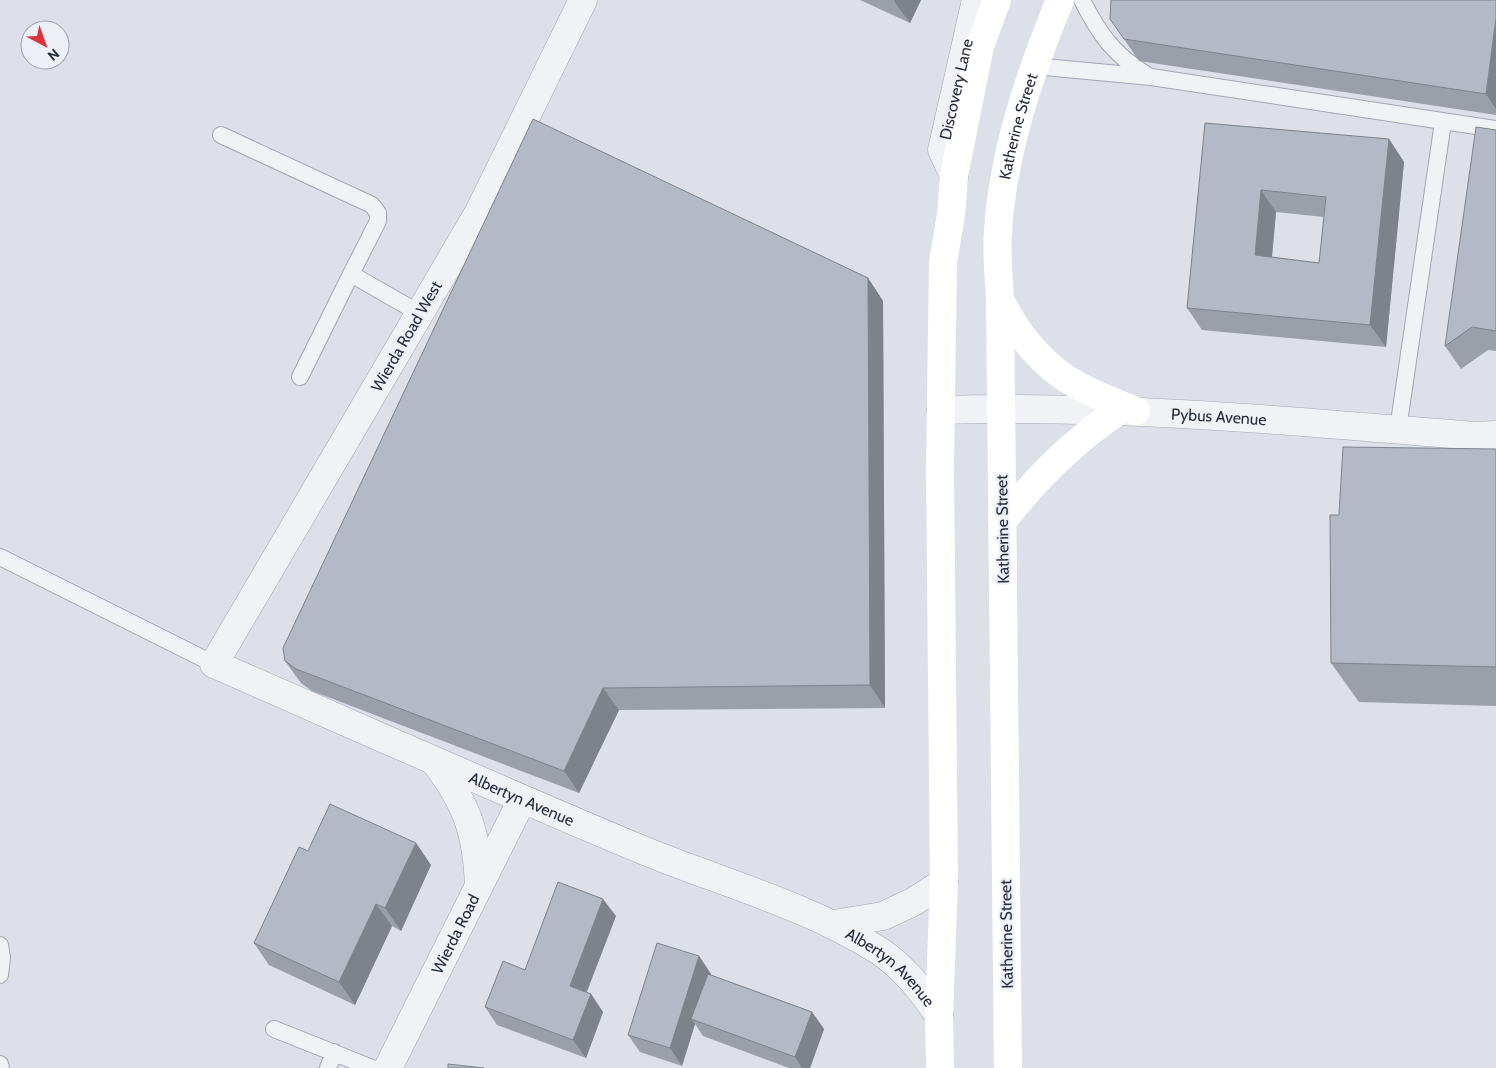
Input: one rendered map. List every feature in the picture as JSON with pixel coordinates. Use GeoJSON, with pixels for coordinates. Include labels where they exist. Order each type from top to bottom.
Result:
{"type":"FeatureCollection","features":[{"type":"Feature","properties":{"kind":"main road"},"geometry":{"type":"LineString","coordinates":[[940,1068],[939,1015],[944,882],[941,410],[943,262],[951,215],[954,176],[980,46],[997,0]]}},
{"type":"Feature","properties":{"kind":"main road","name":"Katherine Street"},"geometry":{"type":"LineString","coordinates":[[1008,1068],[1000,300],[997,232],[1003,189],[1015,132],[1034,66],[1060,0]]}},
{"type":"Feature","properties":{"kind":"main road"},"geometry":{"type":"LineString","coordinates":[[1000,300],[1029,345],[1050,364],[1077,385],[1128,411]]}},
{"type":"Feature","properties":{"kind":"main road"},"geometry":{"type":"LineString","coordinates":[[1002,522],[1048,468],[1092,429],[1128,411]]}},
{"type":"Feature","properties":{"kind":"street","name":"Wierda Road West"},"geometry":{"type":"LineString","coordinates":[[214,664],[499,175],[583,0]]}},
{"type":"Feature","properties":{"kind":"street","name":"Discovery Lane"},"geometry":{"type":"LineString","coordinates":[[954,176],[942,150],[976,0]]}},
{"type":"Feature","properties":{"kind":"street","name":"Pybus Avenue"},"geometry":{"type":"LineString","coordinates":[[941,410],[1001,408],[1128,411],[1261,418],[1474,436],[1496,435]]}},
{"type":"Feature","properties":{"kind":"street","name":"Albertyn Avenue"},"geometry":{"type":"LineString","coordinates":[[214,664],[522,800],[665,859],[834,924],[902,968],[920,987],[939,1015]]}},
{"type":"Feature","properties":{"kind":"street"},"geometry":{"type":"LineString","coordinates":[[435,761],[455,788],[474,833],[478,857],[479,888]]}},
{"type":"Feature","properties":{"kind":"street","name":"Wierda Road"},"geometry":{"type":"LineString","coordinates":[[388,1068],[522,800]]}},
{"type":"Feature","properties":{"kind":"street","name":"Albertyn Avenue"},"geometry":{"type":"LineString","coordinates":[[834,924],[883,916],[913,902],[944,882]]}},
{"type":"Feature","properties":{"kind":"lane"},"geometry":{"type":"LineString","coordinates":[[1082,0],[1112,49],[1127,62],[1151,77]]}},
{"type":"Feature","properties":{"kind":"lane"},"geometry":{"type":"LineString","coordinates":[[1034,66],[1151,77],[1496,129]]}},
{"type":"Feature","properties":{"kind":"lane"},"geometry":{"type":"LineString","coordinates":[[1398,430],[1443,122]]}},
{"type":"Feature","properties":{"kind":"lane"},"geometry":{"type":"LineString","coordinates":[[221,135],[372,205],[378,214],[378,221],[300,377]]}},
{"type":"Feature","properties":{"kind":"lane"},"geometry":{"type":"LineString","coordinates":[[351,274],[419,313]]}},
{"type":"Feature","properties":{"kind":"lane"},"geometry":{"type":"LineString","coordinates":[[0,557],[214,664]]}},
{"type":"Feature","properties":{"kind":"lane"},"geometry":{"type":"LineString","coordinates":[[0,945],[2,957],[0,975]]}},
{"type":"Feature","properties":{"kind":"lane"},"geometry":{"type":"LineString","coordinates":[[274,1029],[372,1068]]}},
{"type":"Feature","properties":{"kind":"lane"},"geometry":{"type":"LineString","coordinates":[[328,1068],[334,1052]]}},
{"type":"Feature","properties":{"kind":"building"},"geometry":{"type":"Polygon","coordinates":[[[1111,0],[1496,0],[1496,18],[1486,94],[1124,39],[1110,19],[1111,0]]]}},
{"type":"Feature","properties":{"kind":"building"},"geometry":{"type":"Polygon","coordinates":[[[533,119],[868,278],[870,685],[603,688],[564,771],[296,669],[285,661],[283,648],[533,119]]]}},
{"type":"Feature","properties":{"kind":"building"},"geometry":{"type":"Polygon","coordinates":[[[1205,123],[1389,139],[1370,325],[1187,308],[1205,123]],[[1261,190],[1255,255],[1319,263],[1326,197],[1261,190]]]}},
{"type":"Feature","properties":{"kind":"building"},"geometry":{"type":"Polygon","coordinates":[[[1476,127],[1496,130],[1496,331],[1472,327],[1445,346],[1476,127]]]}},
{"type":"Feature","properties":{"kind":"building"},"geometry":{"type":"Polygon","coordinates":[[[1343,447],[1496,449],[1496,667],[1331,663],[1330,515],[1339,515],[1343,447]]]}},
{"type":"Feature","properties":{"kind":"building"},"geometry":{"type":"Polygon","coordinates":[[[330,804],[416,843],[385,908],[376,904],[339,982],[254,943],[299,847],[308,851],[330,804]]]}},
{"type":"Feature","properties":{"kind":"building"},"geometry":{"type":"Polygon","coordinates":[[[558,882],[603,899],[570,986],[591,994],[573,1040],[485,1007],[503,961],[525,970],[558,882]]]}},
{"type":"Feature","properties":{"kind":"building"},"geometry":{"type":"Polygon","coordinates":[[[657,943],[699,956],[670,1048],[628,1035],[657,943]]]}},
{"type":"Feature","properties":{"kind":"building"},"geometry":{"type":"Polygon","coordinates":[[[708,974],[812,1012],[795,1057],[691,1019],[708,974]]]}},
{"type":"Feature","properties":{"kind":"building"},"geometry":{"type":"Polygon","coordinates":[[[448,1064],[484,1068],[448,1068],[448,1064]]]}}]}
